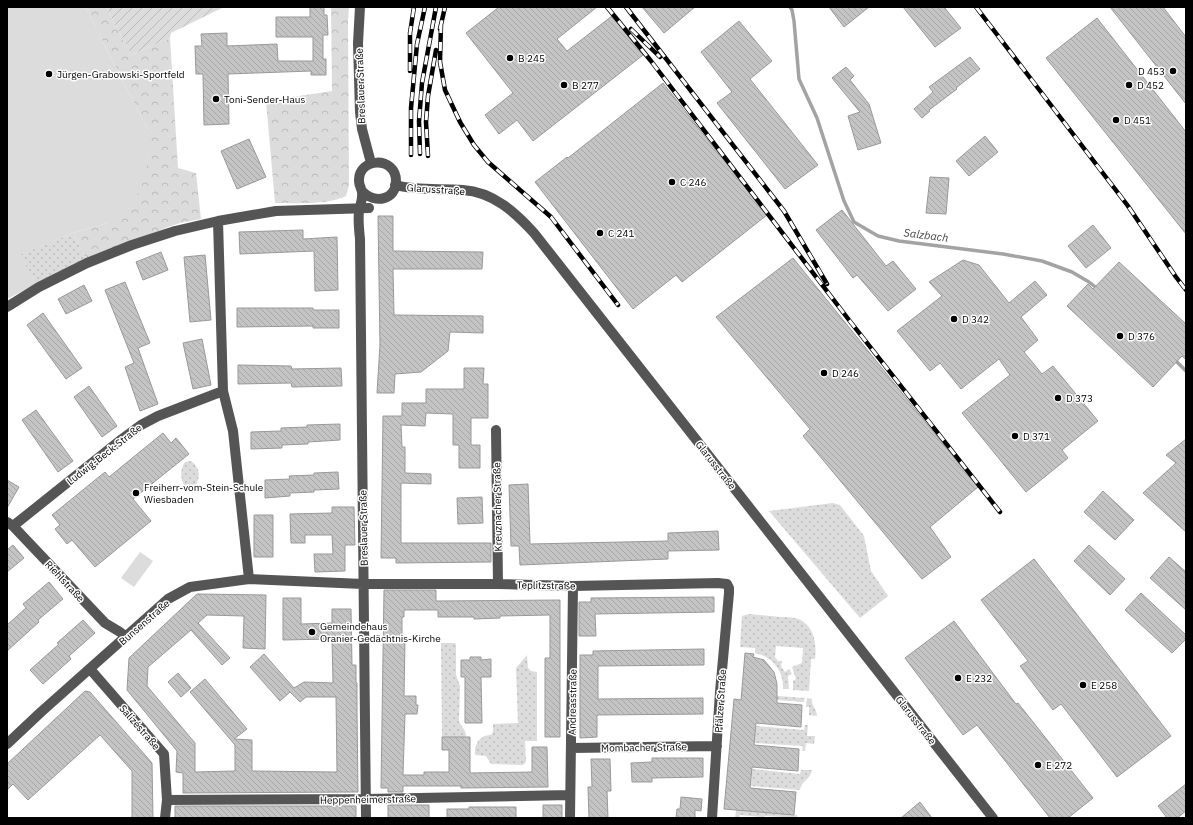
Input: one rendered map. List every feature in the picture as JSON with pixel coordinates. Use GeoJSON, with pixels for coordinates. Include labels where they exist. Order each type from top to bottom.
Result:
{"type":"FeatureCollection","features":[{"type":"Feature","properties":{"kind":"street","name":"Breslauer Straße"},"geometry":{"type":"LineString","coordinates":[[360,7],[358,43],[360,112],[362,129],[371,163]]}},
{"type":"Feature","properties":{"kind":"street"},"geometry":{"type":"LineString","coordinates":[[379,162],[388,166],[394,172],[395,185],[394,189],[385,198],[372,198],[362,192],[359,183],[361,173],[363,169],[371,163],[379,162]]}},
{"type":"Feature","properties":{"kind":"street","name":"Glarusstraße"},"geometry":{"type":"LineString","coordinates":[[395,185],[417,189],[464,190],[484,194],[499,201],[512,210],[522,220],[534,233],[993,818]]}},
{"type":"Feature","properties":{"kind":"street","name":"Breslauer Straße"},"geometry":{"type":"LineString","coordinates":[[362,192],[364,208],[359,218],[366,818]]}},
{"type":"Feature","properties":{"kind":"street"},"geometry":{"type":"LineString","coordinates":[[7,307],[39,287],[86,263],[132,245],[161,236],[218,221],[276,211],[364,208],[377,199]]}},
{"type":"Feature","properties":{"kind":"street"},"geometry":{"type":"LineString","coordinates":[[218,221],[223,391],[233,431],[249,580]]}},
{"type":"Feature","properties":{"kind":"street","name":"Ludwig-Beck-Straße"},"geometry":{"type":"LineString","coordinates":[[10,524],[141,425],[158,416],[223,391]]}},
{"type":"Feature","properties":{"kind":"street","name":"Kreuznacher Straße"},"geometry":{"type":"LineString","coordinates":[[496,430],[498,584]]}},
{"type":"Feature","properties":{"kind":"street","name":"Riehlstraße"},"geometry":{"type":"LineString","coordinates":[[10,524],[105,623],[120,632],[126,638]]}},
{"type":"Feature","properties":{"kind":"street","name":"Bunsenstraße"},"geometry":{"type":"LineString","coordinates":[[7,744],[168,599],[190,587],[249,580],[364,584]]}},
{"type":"Feature","properties":{"kind":"street","name":"Teplitzstraße"},"geometry":{"type":"LineString","coordinates":[[364,584],[498,584],[573,586],[727,584]]}},
{"type":"Feature","properties":{"kind":"street","name":"Pfälzer Straße"},"geometry":{"type":"LineString","coordinates":[[712,818],[720,692],[729,592],[727,584]]}},
{"type":"Feature","properties":{"kind":"street","name":"Andreasstraße"},"geometry":{"type":"LineString","coordinates":[[570,818],[573,586]]}},
{"type":"Feature","properties":{"kind":"street","name":"Salizéstraße"},"geometry":{"type":"LineString","coordinates":[[90,669],[164,754],[167,800],[166,818]]}},
{"type":"Feature","properties":{"kind":"street","name":"Mombacher Straße"},"geometry":{"type":"LineString","coordinates":[[571,748],[717,746]]}},
{"type":"Feature","properties":{"kind":"street","name":"Heppenheimerstraße"},"geometry":{"type":"LineString","coordinates":[[167,800],[366,799],[570,795]]}},
{"type":"Feature","properties":{"kind":"green space"},"geometry":{"type":"Polygon","coordinates":[[[7,7],[85,7],[147,128],[151,145],[144,180],[136,197],[124,212],[108,223],[73,233],[20,255],[36,284],[9,298],[7,295],[7,7]]]}},
{"type":"Feature","properties":{"kind":"green space"},"geometry":{"type":"Polygon","coordinates":[[[85,7],[106,7],[131,55],[170,38],[178,168],[196,173],[201,219],[168,227],[87,261],[73,233],[108,223],[147,164],[150,145],[147,128],[85,7]]]}},
{"type":"Feature","properties":{"kind":"green space"},"geometry":{"type":"Polygon","coordinates":[[[106,7],[224,7],[171,33],[170,38],[131,55],[106,7]]]}},
{"type":"Feature","properties":{"kind":"green space"},"geometry":{"type":"Polygon","coordinates":[[[331,7],[349,7],[349,185],[346,196],[331,201],[321,202],[275,203],[266,101],[332,91],[331,7]]]}},
{"type":"Feature","properties":{"kind":"green space"},"geometry":{"type":"Polygon","coordinates":[[[73,233],[87,261],[36,284],[19,255],[73,233]]]}},
{"type":"Feature","properties":{"kind":"green space"},"geometry":{"type":"Polygon","coordinates":[[[191,461],[197,467],[199,478],[193,489],[188,489],[183,483],[181,473],[185,462],[191,461]]]}},
{"type":"Feature","properties":{"kind":"green space"},"geometry":{"type":"Polygon","coordinates":[[[833,503],[840,505],[864,536],[871,571],[888,596],[860,618],[769,511],[833,503]]]}},
{"type":"Feature","properties":{"kind":"green space"},"geometry":{"type":"Polygon","coordinates":[[[140,552],[153,561],[134,587],[121,578],[140,552]]]}},
{"type":"Feature","properties":{"kind":"green space"},"geometry":{"type":"Polygon","coordinates":[[[749,614],[795,618],[806,624],[810,629],[815,640],[815,659],[811,659],[809,691],[793,690],[793,681],[796,679],[792,667],[802,663],[803,648],[776,646],[775,657],[778,661],[782,661],[781,666],[785,672],[789,669],[792,674],[788,676],[789,689],[783,689],[783,682],[779,670],[772,661],[767,657],[755,653],[755,648],[740,647],[742,616],[749,614]]]}},
{"type":"Feature","properties":{"kind":"green space"},"geometry":{"type":"Polygon","coordinates":[[[441,643],[455,643],[456,645],[456,675],[460,686],[459,721],[466,737],[442,737],[441,643]]]}},
{"type":"Feature","properties":{"kind":"green space"},"geometry":{"type":"Polygon","coordinates":[[[527,655],[528,668],[531,671],[537,672],[537,741],[525,741],[526,762],[523,765],[491,764],[486,756],[475,755],[475,748],[478,741],[484,736],[492,734],[493,724],[518,723],[516,668],[527,655]]]}},
{"type":"Feature","properties":{"kind":"green space"},"geometry":{"type":"Polygon","coordinates":[[[764,695],[805,698],[804,702],[764,699],[764,695]]]}},
{"type":"Feature","properties":{"kind":"green space"},"geometry":{"type":"Polygon","coordinates":[[[807,698],[812,699],[812,704],[817,716],[809,715],[809,707],[806,707],[807,698]]]}},
{"type":"Feature","properties":{"kind":"green space"},"geometry":{"type":"Polygon","coordinates":[[[805,725],[808,725],[807,736],[815,736],[814,744],[806,743],[805,751],[802,751],[803,746],[754,743],[756,726],[804,730],[805,725]]]}},
{"type":"Feature","properties":{"kind":"green space"},"geometry":{"type":"Polygon","coordinates":[[[752,769],[800,774],[801,770],[812,770],[810,776],[802,784],[800,790],[751,786],[752,769]]]}},
{"type":"Feature","properties":{"kind":"green space"},"geometry":{"type":"Polygon","coordinates":[[[736,810],[797,815],[797,818],[765,816],[764,818],[761,818],[740,815],[739,818],[735,818],[736,810]]]}},
{"type":"Feature","properties":{"kind":"building","name":"Toni-Sender-Haus"},"geometry":{"type":"Polygon","coordinates":[[[310,7],[324,7],[324,15],[327,15],[328,35],[323,35],[323,59],[326,59],[326,75],[311,75],[311,71],[228,74],[229,124],[204,125],[203,74],[196,74],[195,46],[202,46],[201,34],[227,33],[227,46],[277,44],[278,61],[313,61],[313,37],[276,37],[276,17],[310,17],[310,7]]]}},
{"type":"Feature","properties":{"kind":"building"},"geometry":{"type":"Polygon","coordinates":[[[499,7],[597,7],[557,39],[567,51],[612,16],[643,55],[533,141],[517,120],[499,134],[485,115],[513,93],[466,33],[499,7]]]}},
{"type":"Feature","properties":{"kind":"building"},"geometry":{"type":"Polygon","coordinates":[[[642,7],[695,7],[664,33],[642,7]]]}},
{"type":"Feature","properties":{"kind":"building"},"geometry":{"type":"Polygon","coordinates":[[[829,7],[869,7],[844,27],[829,7]]]}},
{"type":"Feature","properties":{"kind":"building"},"geometry":{"type":"Polygon","coordinates":[[[903,7],[944,7],[961,28],[935,47],[903,7]]]}},
{"type":"Feature","properties":{"kind":"building","name":"D 453"},"geometry":{"type":"Polygon","coordinates":[[[1110,7],[1163,7],[1186,37],[1186,104],[1110,7]]]}},
{"type":"Feature","properties":{"kind":"building"},"geometry":{"type":"Polygon","coordinates":[[[1097,18],[1186,132],[1186,234],[1046,58],[1097,18]]]}},
{"type":"Feature","properties":{"kind":"building"},"geometry":{"type":"Polygon","coordinates":[[[739,21],[772,61],[750,79],[818,165],[785,189],[717,103],[732,92],[701,52],[739,21]]]}},
{"type":"Feature","properties":{"kind":"building"},"geometry":{"type":"Polygon","coordinates":[[[970,57],[980,69],[929,110],[930,111],[922,118],[914,109],[933,92],[929,87],[970,57]]]}},
{"type":"Feature","properties":{"kind":"building"},"geometry":{"type":"Polygon","coordinates":[[[846,67],[854,76],[850,80],[869,104],[881,143],[858,150],[848,116],[860,112],[832,78],[846,67]]]}},
{"type":"Feature","properties":{"kind":"building","name":"C 246"},"geometry":{"type":"Polygon","coordinates":[[[663,83],[767,215],[682,282],[676,275],[633,309],[535,182],[567,157],[568,158],[663,83]]]}},
{"type":"Feature","properties":{"kind":"building"},"geometry":{"type":"Polygon","coordinates":[[[985,136],[998,152],[969,176],[956,161],[985,136]]]}},
{"type":"Feature","properties":{"kind":"building"},"geometry":{"type":"Polygon","coordinates":[[[249,139],[266,177],[237,189],[221,151],[249,139]]]}},
{"type":"Feature","properties":{"kind":"building"},"geometry":{"type":"Polygon","coordinates":[[[930,177],[949,178],[946,214],[926,213],[930,177]]]}},
{"type":"Feature","properties":{"kind":"building"},"geometry":{"type":"Polygon","coordinates":[[[842,210],[886,266],[893,261],[916,289],[888,311],[857,275],[853,278],[816,230],[842,210]]]}},
{"type":"Feature","properties":{"kind":"building"},"geometry":{"type":"Polygon","coordinates":[[[378,216],[393,216],[393,251],[483,252],[482,269],[393,269],[394,315],[483,316],[483,333],[450,332],[448,351],[421,372],[395,374],[394,393],[377,393],[380,345],[378,216]]]}},
{"type":"Feature","properties":{"kind":"building"},"geometry":{"type":"Polygon","coordinates":[[[1093,225],[1111,248],[1086,268],[1068,246],[1093,225]]]}},
{"type":"Feature","properties":{"kind":"building"},"geometry":{"type":"Polygon","coordinates":[[[303,230],[303,239],[337,237],[338,290],[315,291],[314,251],[240,254],[239,232],[303,230]]]}},
{"type":"Feature","properties":{"kind":"building"},"geometry":{"type":"Polygon","coordinates":[[[161,252],[168,270],[143,280],[136,262],[161,252]]]}},
{"type":"Feature","properties":{"kind":"building"},"geometry":{"type":"Polygon","coordinates":[[[205,255],[211,320],[190,322],[184,257],[205,255]]]}},
{"type":"Feature","properties":{"kind":"building","name":"D 246"},"geometry":{"type":"Polygon","coordinates":[[[793,258],[978,487],[930,527],[951,557],[922,579],[803,436],[810,429],[716,317],[793,258]]]}},
{"type":"Feature","properties":{"kind":"building"},"geometry":{"type":"Polygon","coordinates":[[[963,260],[979,265],[1009,303],[1035,281],[1047,295],[1021,317],[1038,340],[1024,352],[1042,374],[1053,366],[1098,421],[1062,450],[1068,458],[1026,492],[962,413],[1010,375],[999,359],[961,389],[940,363],[930,371],[897,331],[942,296],[929,282],[963,260]]]}},
{"type":"Feature","properties":{"kind":"building"},"geometry":{"type":"Polygon","coordinates":[[[1119,262],[1186,324],[1186,360],[1182,356],[1153,387],[1067,306],[1088,284],[1093,289],[1119,262]]]}},
{"type":"Feature","properties":{"kind":"building"},"geometry":{"type":"Polygon","coordinates":[[[125,282],[150,343],[138,348],[158,404],[140,411],[125,367],[134,363],[105,290],[125,282]]]}},
{"type":"Feature","properties":{"kind":"building"},"geometry":{"type":"Polygon","coordinates":[[[84,285],[92,301],[66,314],[58,299],[84,285]]]}},
{"type":"Feature","properties":{"kind":"building"},"geometry":{"type":"Polygon","coordinates":[[[237,308],[313,308],[313,310],[339,310],[339,328],[313,328],[313,326],[237,327],[237,308]]]}},
{"type":"Feature","properties":{"kind":"building"},"geometry":{"type":"Polygon","coordinates":[[[43,313],[82,368],[66,379],[27,325],[43,313]]]}},
{"type":"Feature","properties":{"kind":"building"},"geometry":{"type":"Polygon","coordinates":[[[202,339],[211,385],[193,389],[183,343],[202,339]]]}},
{"type":"Feature","properties":{"kind":"building"},"geometry":{"type":"Polygon","coordinates":[[[238,365],[291,366],[292,369],[341,368],[342,386],[292,387],[291,383],[238,384],[238,365]]]}},
{"type":"Feature","properties":{"kind":"building"},"geometry":{"type":"Polygon","coordinates":[[[464,368],[484,368],[483,384],[488,384],[488,418],[471,418],[471,445],[480,445],[480,468],[459,468],[459,445],[453,445],[453,414],[426,413],[425,426],[401,425],[402,447],[405,447],[405,473],[431,474],[431,484],[401,483],[401,543],[491,543],[491,562],[396,563],[396,558],[381,558],[383,416],[402,416],[402,403],[426,403],[426,389],[464,389],[464,368]]]}},
{"type":"Feature","properties":{"kind":"building"},"geometry":{"type":"Polygon","coordinates":[[[89,386],[117,426],[102,437],[74,397],[89,386]]]}},
{"type":"Feature","properties":{"kind":"building"},"geometry":{"type":"Polygon","coordinates":[[[36,410],[73,461],[58,472],[22,420],[36,410]]]}},
{"type":"Feature","properties":{"kind":"building"},"geometry":{"type":"Polygon","coordinates":[[[340,424],[340,440],[308,442],[308,444],[282,445],[282,448],[251,449],[251,432],[281,431],[281,428],[307,427],[307,425],[340,424]]]}},
{"type":"Feature","properties":{"kind":"building"},"geometry":{"type":"Polygon","coordinates":[[[163,433],[171,443],[176,438],[189,454],[133,499],[151,521],[95,567],[72,540],[67,544],[55,529],[60,525],[52,515],[105,472],[109,477],[163,433]]]}},
{"type":"Feature","properties":{"kind":"building"},"geometry":{"type":"Polygon","coordinates":[[[1186,439],[1186,532],[1143,493],[1176,463],[1166,455],[1186,439]]]}},
{"type":"Feature","properties":{"kind":"building"},"geometry":{"type":"Polygon","coordinates":[[[338,472],[339,489],[314,490],[314,492],[290,493],[290,496],[265,498],[265,480],[290,479],[289,476],[338,472]]]}},
{"type":"Feature","properties":{"kind":"building"},"geometry":{"type":"Polygon","coordinates":[[[7,480],[19,487],[7,508],[7,480]]]}},
{"type":"Feature","properties":{"kind":"building"},"geometry":{"type":"Polygon","coordinates":[[[528,484],[530,544],[668,541],[668,533],[718,531],[719,550],[668,551],[668,559],[520,565],[519,546],[511,546],[509,485],[528,484]]]}},
{"type":"Feature","properties":{"kind":"building"},"geometry":{"type":"Polygon","coordinates":[[[1103,491],[1134,520],[1115,540],[1084,512],[1103,491]]]}},
{"type":"Feature","properties":{"kind":"building"},"geometry":{"type":"Polygon","coordinates":[[[482,497],[483,523],[458,524],[457,498],[482,497]]]}},
{"type":"Feature","properties":{"kind":"building"},"geometry":{"type":"Polygon","coordinates":[[[332,507],[354,507],[355,545],[345,545],[345,571],[315,572],[314,554],[333,554],[332,535],[305,535],[305,543],[291,543],[290,514],[332,513],[332,507]]]}},
{"type":"Feature","properties":{"kind":"building"},"geometry":{"type":"Polygon","coordinates":[[[254,515],[273,515],[273,557],[254,557],[254,515]]]}},
{"type":"Feature","properties":{"kind":"building"},"geometry":{"type":"Polygon","coordinates":[[[13,545],[24,558],[7,572],[7,550],[13,545]]]}},
{"type":"Feature","properties":{"kind":"building"},"geometry":{"type":"Polygon","coordinates":[[[1089,545],[1125,579],[1110,595],[1074,561],[1089,545]]]}},
{"type":"Feature","properties":{"kind":"building"},"geometry":{"type":"Polygon","coordinates":[[[1169,557],[1186,572],[1186,610],[1150,578],[1169,557]]]}},
{"type":"Feature","properties":{"kind":"building","name":"E 258"},"geometry":{"type":"Polygon","coordinates":[[[1034,559],[1171,736],[1117,777],[1061,704],[1053,710],[1020,666],[1028,661],[981,600],[1034,559]]]}},
{"type":"Feature","properties":{"kind":"building"},"geometry":{"type":"Polygon","coordinates":[[[49,582],[63,599],[38,620],[39,622],[7,651],[7,625],[26,608],[23,604],[49,582]]]}},
{"type":"Feature","properties":{"kind":"building"},"geometry":{"type":"Polygon","coordinates":[[[384,590],[436,590],[436,601],[560,600],[560,737],[545,737],[545,658],[550,658],[550,615],[500,616],[500,618],[474,619],[474,617],[438,617],[438,610],[404,610],[404,617],[402,617],[402,640],[405,640],[404,696],[416,696],[416,705],[418,705],[417,714],[405,714],[403,775],[424,775],[424,772],[449,772],[449,750],[442,750],[442,737],[470,737],[470,773],[532,772],[532,747],[547,747],[548,787],[461,788],[461,786],[403,786],[403,792],[388,792],[388,788],[381,788],[384,590]]]}},
{"type":"Feature","properties":{"kind":"building"},"geometry":{"type":"Polygon","coordinates":[[[1141,593],[1186,635],[1186,639],[1172,653],[1125,610],[1141,593]]]}},
{"type":"Feature","properties":{"kind":"building"},"geometry":{"type":"Polygon","coordinates":[[[197,594],[266,595],[265,649],[243,648],[244,616],[207,615],[198,623],[230,658],[222,665],[191,630],[148,667],[147,686],[195,743],[195,772],[235,771],[235,745],[190,692],[205,679],[247,729],[234,739],[252,740],[252,771],[337,772],[336,697],[306,697],[300,702],[290,692],[280,701],[250,667],[264,654],[294,688],[304,682],[333,683],[332,639],[283,640],[283,598],[301,598],[301,624],[332,623],[332,609],[351,609],[352,665],[356,665],[357,683],[358,792],[183,793],[183,773],[176,772],[177,751],[127,690],[129,658],[197,594]]]}},
{"type":"Feature","properties":{"kind":"building"},"geometry":{"type":"Polygon","coordinates":[[[714,597],[714,612],[595,614],[596,636],[579,636],[579,602],[591,602],[591,598],[714,597]]]}},
{"type":"Feature","properties":{"kind":"building"},"geometry":{"type":"Polygon","coordinates":[[[83,620],[95,633],[69,656],[71,659],[43,684],[30,670],[83,620]]]}},
{"type":"Feature","properties":{"kind":"building"},"geometry":{"type":"Polygon","coordinates":[[[954,621],[1016,704],[1018,703],[1093,798],[1068,818],[1050,818],[977,725],[963,735],[905,658],[954,621]]]}},
{"type":"Feature","properties":{"kind":"building"},"geometry":{"type":"Polygon","coordinates":[[[704,649],[704,665],[598,666],[598,699],[703,698],[703,714],[597,715],[597,737],[580,738],[580,655],[593,655],[593,651],[704,649]]]}},
{"type":"Feature","properties":{"kind":"building"},"geometry":{"type":"Polygon","coordinates":[[[745,653],[754,654],[753,657],[764,660],[774,672],[777,684],[777,703],[802,705],[801,727],[756,723],[754,745],[799,749],[798,771],[752,767],[750,788],[796,792],[794,815],[724,809],[734,699],[741,700],[745,653]]]}},
{"type":"Feature","properties":{"kind":"building"},"geometry":{"type":"Polygon","coordinates":[[[470,657],[481,657],[481,660],[491,659],[491,677],[481,677],[482,723],[465,723],[465,677],[461,677],[461,660],[470,660],[470,657]]]}},
{"type":"Feature","properties":{"kind":"building"},"geometry":{"type":"Polygon","coordinates":[[[178,673],[191,688],[181,697],[168,682],[178,673]]]}},
{"type":"Feature","properties":{"kind":"building"},"geometry":{"type":"Polygon","coordinates":[[[85,691],[90,692],[152,763],[153,818],[132,818],[132,771],[100,735],[28,800],[13,784],[7,790],[7,764],[85,691]]]}},
{"type":"Feature","properties":{"kind":"building"},"geometry":{"type":"Polygon","coordinates":[[[652,758],[703,758],[703,777],[652,778],[652,782],[632,782],[631,763],[652,762],[652,758]]]}},
{"type":"Feature","properties":{"kind":"building"},"geometry":{"type":"Polygon","coordinates":[[[591,759],[610,759],[611,791],[607,791],[608,818],[589,818],[588,787],[592,787],[591,759]]]}},
{"type":"Feature","properties":{"kind":"building"},"geometry":{"type":"Polygon","coordinates":[[[1186,784],[1186,811],[1177,818],[1167,818],[1158,806],[1186,784]]]}},
{"type":"Feature","properties":{"kind":"building"},"geometry":{"type":"Polygon","coordinates":[[[681,797],[702,799],[701,811],[695,810],[695,818],[676,818],[677,809],[680,809],[681,797]]]}},
{"type":"Feature","properties":{"kind":"building"},"geometry":{"type":"Polygon","coordinates":[[[920,802],[932,818],[901,818],[920,802]]]}},
{"type":"Feature","properties":{"kind":"building"},"geometry":{"type":"Polygon","coordinates":[[[388,805],[429,805],[429,818],[388,818],[388,805]]]}},
{"type":"Feature","properties":{"kind":"building"},"geometry":{"type":"Polygon","coordinates":[[[543,805],[562,805],[562,818],[543,818],[543,805]]]}},
{"type":"Feature","properties":{"kind":"building"},"geometry":{"type":"Polygon","coordinates":[[[175,806],[356,806],[356,818],[175,818],[175,806]]]}},
{"type":"Feature","properties":{"kind":"building"},"geometry":{"type":"Polygon","coordinates":[[[469,807],[516,807],[516,818],[447,818],[447,809],[469,809],[469,807]]]}},
{"type":"Feature","properties":{"kind":"waterway","name":"Salzbach"},"geometry":{"type":"LineString","coordinates":[[790,7],[794,21],[799,79],[817,118],[844,201],[854,222],[878,236],[899,241],[1003,254],[1042,261],[1072,272],[1099,290]]}},
{"type":"Feature","properties":{"kind":"waterway","name":"Salzbach"},"geometry":{"type":"LineString","coordinates":[[1174,359],[1186,371]]}},
{"type":"Feature","properties":{"kind":"railway"},"geometry":{"type":"LineString","coordinates":[[410,71],[410,33],[414,7]]}},
{"type":"Feature","properties":{"kind":"railway"},"geometry":{"type":"LineString","coordinates":[[411,155],[411,108],[417,44],[425,7]]}},
{"type":"Feature","properties":{"kind":"railway"},"geometry":{"type":"LineString","coordinates":[[420,154],[419,121],[422,83],[436,7]]}},
{"type":"Feature","properties":{"kind":"railway"},"geometry":{"type":"LineString","coordinates":[[440,29],[445,7]]}},
{"type":"Feature","properties":{"kind":"railway"},"geometry":{"type":"LineString","coordinates":[[607,7],[651,61],[849,320],[1000,512]]}},
{"type":"Feature","properties":{"kind":"railway"},"geometry":{"type":"LineString","coordinates":[[626,7],[784,211],[827,284]]}},
{"type":"Feature","properties":{"kind":"railway"},"geometry":{"type":"LineString","coordinates":[[976,7],[1128,206],[1186,290]]}},
{"type":"Feature","properties":{"kind":"railway"},"geometry":{"type":"LineString","coordinates":[[441,24],[440,62],[445,90],[460,122],[474,145],[488,162],[551,217],[618,305]]}},
{"type":"Feature","properties":{"kind":"railway"},"geometry":{"type":"LineString","coordinates":[[631,29],[660,57]]}},
{"type":"Feature","properties":{"kind":"railway"},"geometry":{"type":"LineString","coordinates":[[428,156],[426,122],[428,96],[436,50]]}},
{"type":"Feature","properties":{"kind":"place","name":"B 245"},"geometry":{"type":"Point","coordinates":[510,58]}},
{"type":"Feature","properties":{"kind":"place","name":"D 453"},"geometry":{"type":"Point","coordinates":[1173,71]}},
{"type":"Feature","properties":{"kind":"place","name":"Jürgen-Grabowski-Sportfeld"},"geometry":{"type":"Point","coordinates":[49,74]}},
{"type":"Feature","properties":{"kind":"place","name":"B 277"},"geometry":{"type":"Point","coordinates":[564,85]}},
{"type":"Feature","properties":{"kind":"place","name":"D 452"},"geometry":{"type":"Point","coordinates":[1129,85]}},
{"type":"Feature","properties":{"kind":"place","name":"Toni-Sender-Haus"},"geometry":{"type":"Point","coordinates":[216,99]}},
{"type":"Feature","properties":{"kind":"place","name":"D 451"},"geometry":{"type":"Point","coordinates":[1116,120]}},
{"type":"Feature","properties":{"kind":"place","name":"C 246"},"geometry":{"type":"Point","coordinates":[672,182]}},
{"type":"Feature","properties":{"kind":"place","name":"C 241"},"geometry":{"type":"Point","coordinates":[600,233]}},
{"type":"Feature","properties":{"kind":"place","name":"D 342"},"geometry":{"type":"Point","coordinates":[954,319]}},
{"type":"Feature","properties":{"kind":"place","name":"D 376"},"geometry":{"type":"Point","coordinates":[1120,336]}},
{"type":"Feature","properties":{"kind":"place","name":"D 246"},"geometry":{"type":"Point","coordinates":[824,373]}},
{"type":"Feature","properties":{"kind":"place","name":"D 373"},"geometry":{"type":"Point","coordinates":[1058,398]}},
{"type":"Feature","properties":{"kind":"place","name":"D 371"},"geometry":{"type":"Point","coordinates":[1015,436]}},
{"type":"Feature","properties":{"kind":"place","name":"Freiherr-vom-Stein-Schule Wiesbaden"},"geometry":{"type":"Point","coordinates":[136,493]}},
{"type":"Feature","properties":{"kind":"place","name":"Gemeindehaus Oranier-Gedächtnis-Kirche"},"geometry":{"type":"Point","coordinates":[312,632]}},
{"type":"Feature","properties":{"kind":"place","name":"E 232"},"geometry":{"type":"Point","coordinates":[958,678]}},
{"type":"Feature","properties":{"kind":"place","name":"E 258"},"geometry":{"type":"Point","coordinates":[1083,685]}},
{"type":"Feature","properties":{"kind":"place","name":"E 272"},"geometry":{"type":"Point","coordinates":[1038,765]}}]}
